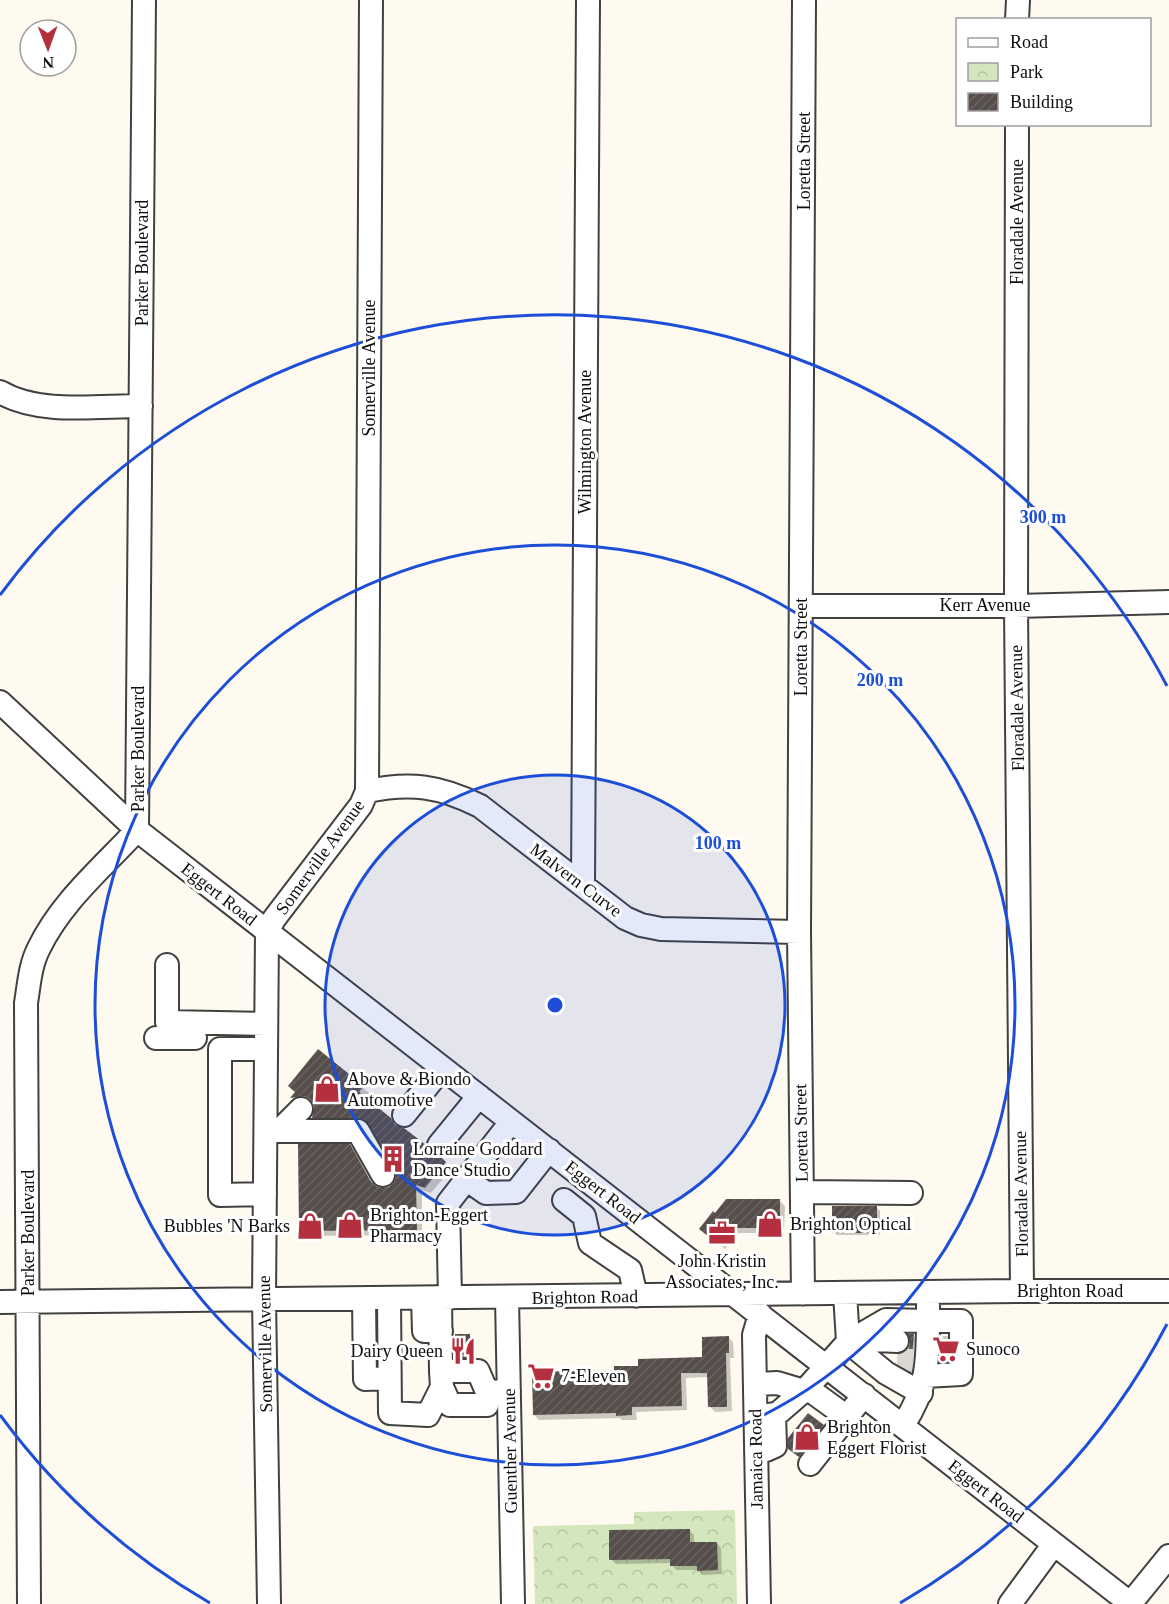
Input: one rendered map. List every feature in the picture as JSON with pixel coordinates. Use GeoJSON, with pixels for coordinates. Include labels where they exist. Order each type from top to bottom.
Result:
{"type":"FeatureCollection","features":[{"type":"Feature","properties":{"kind":"street","name":"Parker Boulevard"},"geometry":{"type":"LineString","coordinates":[[29,1604],[26,1003],[30,976],[38,950],[51,927],[70,901],[137,830],[144,0]]}},
{"type":"Feature","properties":{"kind":"street","name":"Somerville Avenue"},"geometry":{"type":"LineString","coordinates":[[269,1604],[264,1300],[265,1194],[272,1131],[266,1049],[267,932],[274,918],[361,805],[367,791],[371,0]]}},
{"type":"Feature","properties":{"kind":"street","name":"Wilmington Avenue"},"geometry":{"type":"LineString","coordinates":[[583,885],[588,0]]}},
{"type":"Feature","properties":{"kind":"street","name":"Loretta Street"},"geometry":{"type":"LineString","coordinates":[[803,1294],[799,932],[804,0]]}},
{"type":"Feature","properties":{"kind":"street"},"geometry":{"type":"LineString","coordinates":[[1017,0],[1017,18]]}},
{"type":"Feature","properties":{"kind":"street","name":"Floradale Avenue"},"geometry":{"type":"LineString","coordinates":[[1017,126],[1016,606],[1022,1291]]}},
{"type":"Feature","properties":{"kind":"street"},"geometry":{"type":"LineString","coordinates":[[0,392],[25,403],[47,406],[141,405]]}},
{"type":"Feature","properties":{"kind":"street","name":"Kerr Avenue"},"geometry":{"type":"LineString","coordinates":[[801,606],[1016,606],[1169,602]]}},
{"type":"Feature","properties":{"kind":"street","name":"Eggert Road"},"geometry":{"type":"LineString","coordinates":[[0,702],[137,830],[828,1366],[1130,1604]]}},
{"type":"Feature","properties":{"kind":"street","name":"Malvern Curve"},"geometry":{"type":"LineString","coordinates":[[367,791],[390,786],[413,785],[437,788],[459,795],[480,806],[626,918],[641,925],[661,929],[799,932]]}},
{"type":"Feature","properties":{"kind":"street"},"geometry":{"type":"LineString","coordinates":[[167,965],[167,1022],[266,1024]]}},
{"type":"Feature","properties":{"kind":"street"},"geometry":{"type":"LineString","coordinates":[[156,1038],[213,1038],[220,1049],[220,1195],[265,1194]]}},
{"type":"Feature","properties":{"kind":"street"},"geometry":{"type":"LineString","coordinates":[[220,1049],[266,1049]]}},
{"type":"Feature","properties":{"kind":"street"},"geometry":{"type":"LineString","coordinates":[[404,1115],[442,1068]]}},
{"type":"Feature","properties":{"kind":"street"},"geometry":{"type":"LineString","coordinates":[[439,1144],[479,1096]]}},
{"type":"Feature","properties":{"kind":"street"},"geometry":{"type":"LineString","coordinates":[[272,1131],[301,1109]]}},
{"type":"Feature","properties":{"kind":"street"},"geometry":{"type":"LineString","coordinates":[[442,1379],[478,1371],[498,1391],[488,1405],[450,1405],[442,1379],[438,1298],[448,1203],[512,1122]]}},
{"type":"Feature","properties":{"kind":"street"},"geometry":{"type":"LineString","coordinates":[[272,1131],[358,1131],[382,1175]]}},
{"type":"Feature","properties":{"kind":"street"},"geometry":{"type":"LineString","coordinates":[[466,1179],[486,1192],[516,1192],[549,1150]]}},
{"type":"Feature","properties":{"kind":"street"},"geometry":{"type":"LineString","coordinates":[[802,1192],[911,1193]]}},
{"type":"Feature","properties":{"kind":"street"},"geometry":{"type":"LineString","coordinates":[[584,1216],[603,1193]]}},
{"type":"Feature","properties":{"kind":"street"},"geometry":{"type":"LineString","coordinates":[[564,1200],[584,1216],[590,1243],[630,1270],[636,1296]]}},
{"type":"Feature","properties":{"kind":"street","name":"Brighton Road"},"geometry":{"type":"LineString","coordinates":[[0,1302],[1169,1291]]}},
{"type":"Feature","properties":{"kind":"street"},"geometry":{"type":"LineString","coordinates":[[903,1425],[915,1407],[917,1355],[928,1292]]}},
{"type":"Feature","properties":{"kind":"street"},"geometry":{"type":"LineString","coordinates":[[846,1293],[852,1340],[871,1360],[886,1373],[917,1355]]}},
{"type":"Feature","properties":{"kind":"street","name":"Guenther Avenue"},"geometry":{"type":"LineString","coordinates":[[507,1298],[498,1391],[513,1604]]}},
{"type":"Feature","properties":{"kind":"street"},"geometry":{"type":"LineString","coordinates":[[364,1299],[365,1379],[390,1378]]}},
{"type":"Feature","properties":{"kind":"street"},"geometry":{"type":"LineString","coordinates":[[389,1299],[390,1413],[428,1415],[442,1379]]}},
{"type":"Feature","properties":{"kind":"street","name":"Jamaica Road"},"geometry":{"type":"LineString","coordinates":[[759,1604],[756,1450],[765,1415],[755,1384],[754,1335],[760,1314]]}},
{"type":"Feature","properties":{"kind":"street"},"geometry":{"type":"LineString","coordinates":[[765,1415],[806,1390],[840,1349],[886,1320],[917,1355]]}},
{"type":"Feature","properties":{"kind":"street"},"geometry":{"type":"LineString","coordinates":[[852,1340],[917,1355]]}},
{"type":"Feature","properties":{"kind":"street"},"geometry":{"type":"LineString","coordinates":[[871,1360],[917,1355]]}},
{"type":"Feature","properties":{"kind":"street"},"geometry":{"type":"LineString","coordinates":[[755,1384],[777,1383],[806,1390],[847,1417]]}},
{"type":"Feature","properties":{"kind":"street"},"geometry":{"type":"LineString","coordinates":[[810,1464],[864,1395]]}},
{"type":"Feature","properties":{"kind":"street"},"geometry":{"type":"LineString","coordinates":[[1010,1604],[1054,1544]]}},
{"type":"Feature","properties":{"kind":"street"},"geometry":{"type":"LineString","coordinates":[[1130,1604],[1169,1556]]}},
{"type":"Feature","properties":{"kind":"green space"},"geometry":{"type":"Polygon","coordinates":[[[735,1510],[737,1604],[535,1604],[533,1526],[634,1524],[634,1512],[735,1510]]]}},
{"type":"Feature","properties":{"kind":"building"},"geometry":{"type":"Polygon","coordinates":[[[318,1049],[364,1086],[359,1092],[391,1118],[395,1125],[404,1128],[426,1145],[431,1156],[442,1158],[446,1162],[425,1188],[416,1185],[417,1230],[299,1231],[298,1144],[350,1144],[371,1182],[377,1187],[389,1187],[396,1176],[395,1168],[365,1120],[312,1118],[314,1106],[310,1099],[304,1096],[290,1098],[295,1092],[288,1086],[318,1049]]]}},
{"type":"Feature","properties":{"kind":"building"},"geometry":{"type":"Polygon","coordinates":[[[726,1199],[780,1199],[780,1228],[732,1228],[719,1245],[699,1229],[726,1199]]]}},
{"type":"Feature","properties":{"kind":"building"},"geometry":{"type":"Polygon","coordinates":[[[832,1206],[877,1206],[877,1233],[832,1233],[832,1206]]]}},
{"type":"Feature","properties":{"kind":"building","name":"Dairy Queen"},"geometry":{"type":"Polygon","coordinates":[[[455,1334],[470,1334],[470,1358],[455,1358],[455,1334]]]}},
{"type":"Feature","properties":{"kind":"building"},"geometry":{"type":"Polygon","coordinates":[[[908,1334],[914,1334],[911,1372],[897,1364],[897,1354],[904,1353],[909,1348],[908,1334]]]}},
{"type":"Feature","properties":{"kind":"building"},"geometry":{"type":"Polygon","coordinates":[[[729,1336],[729,1353],[726,1353],[727,1407],[708,1407],[707,1373],[681,1373],[682,1406],[632,1407],[632,1415],[616,1416],[616,1413],[533,1415],[532,1372],[614,1370],[614,1366],[638,1366],[638,1359],[702,1357],[702,1337],[729,1336]]]}},
{"type":"Feature","properties":{"kind":"building","name":"Brighton Eggert Florist"},"geometry":{"type":"Polygon","coordinates":[[[808,1413],[824,1425],[799,1457],[788,1449],[788,1438],[808,1413]]]}},
{"type":"Feature","properties":{"kind":"building"},"geometry":{"type":"Polygon","coordinates":[[[690,1529],[690,1542],[717,1542],[718,1570],[697,1571],[697,1566],[670,1566],[670,1559],[609,1560],[609,1530],[690,1529]]]}},
{"type":"Feature","properties":{"kind":"tunnel"},"geometry":{"type":"LineString","coordinates":[[897,1360],[913,1360]]}},
{"type":"Feature","properties":{"kind":"place","name":"Above & Biondo Automotive"},"geometry":{"type":"Point","coordinates":[327,1089]}},
{"type":"Feature","properties":{"kind":"place","name":"Lorraine Goddard Dance Studio"},"geometry":{"type":"Point","coordinates":[393,1159]}},
{"type":"Feature","properties":{"kind":"place","name":"Brighton Optical"},"geometry":{"type":"Point","coordinates":[770,1224]}},
{"type":"Feature","properties":{"kind":"place","name":"Brighton-Eggert Pharmacy"},"geometry":{"type":"Point","coordinates":[350,1225]}},
{"type":"Feature","properties":{"kind":"place","name":"Bubbles 'N Barks"},"geometry":{"type":"Point","coordinates":[310,1226]}},
{"type":"Feature","properties":{"kind":"place","name":"John Kristin Associates, Inc."},"geometry":{"type":"Point","coordinates":[722,1233]}},
{"type":"Feature","properties":{"kind":"place","name":"Sunoco"},"geometry":{"type":"Point","coordinates":[946,1349]}},
{"type":"Feature","properties":{"kind":"place","name":"Dairy Queen"},"geometry":{"type":"Point","coordinates":[463,1351]}},
{"type":"Feature","properties":{"kind":"place","name":"7-Eleven"},"geometry":{"type":"Point","coordinates":[541,1376]}},
{"type":"Feature","properties":{"kind":"place","name":"Brighton Eggert Florist"},"geometry":{"type":"Point","coordinates":[807,1437]}}]}
